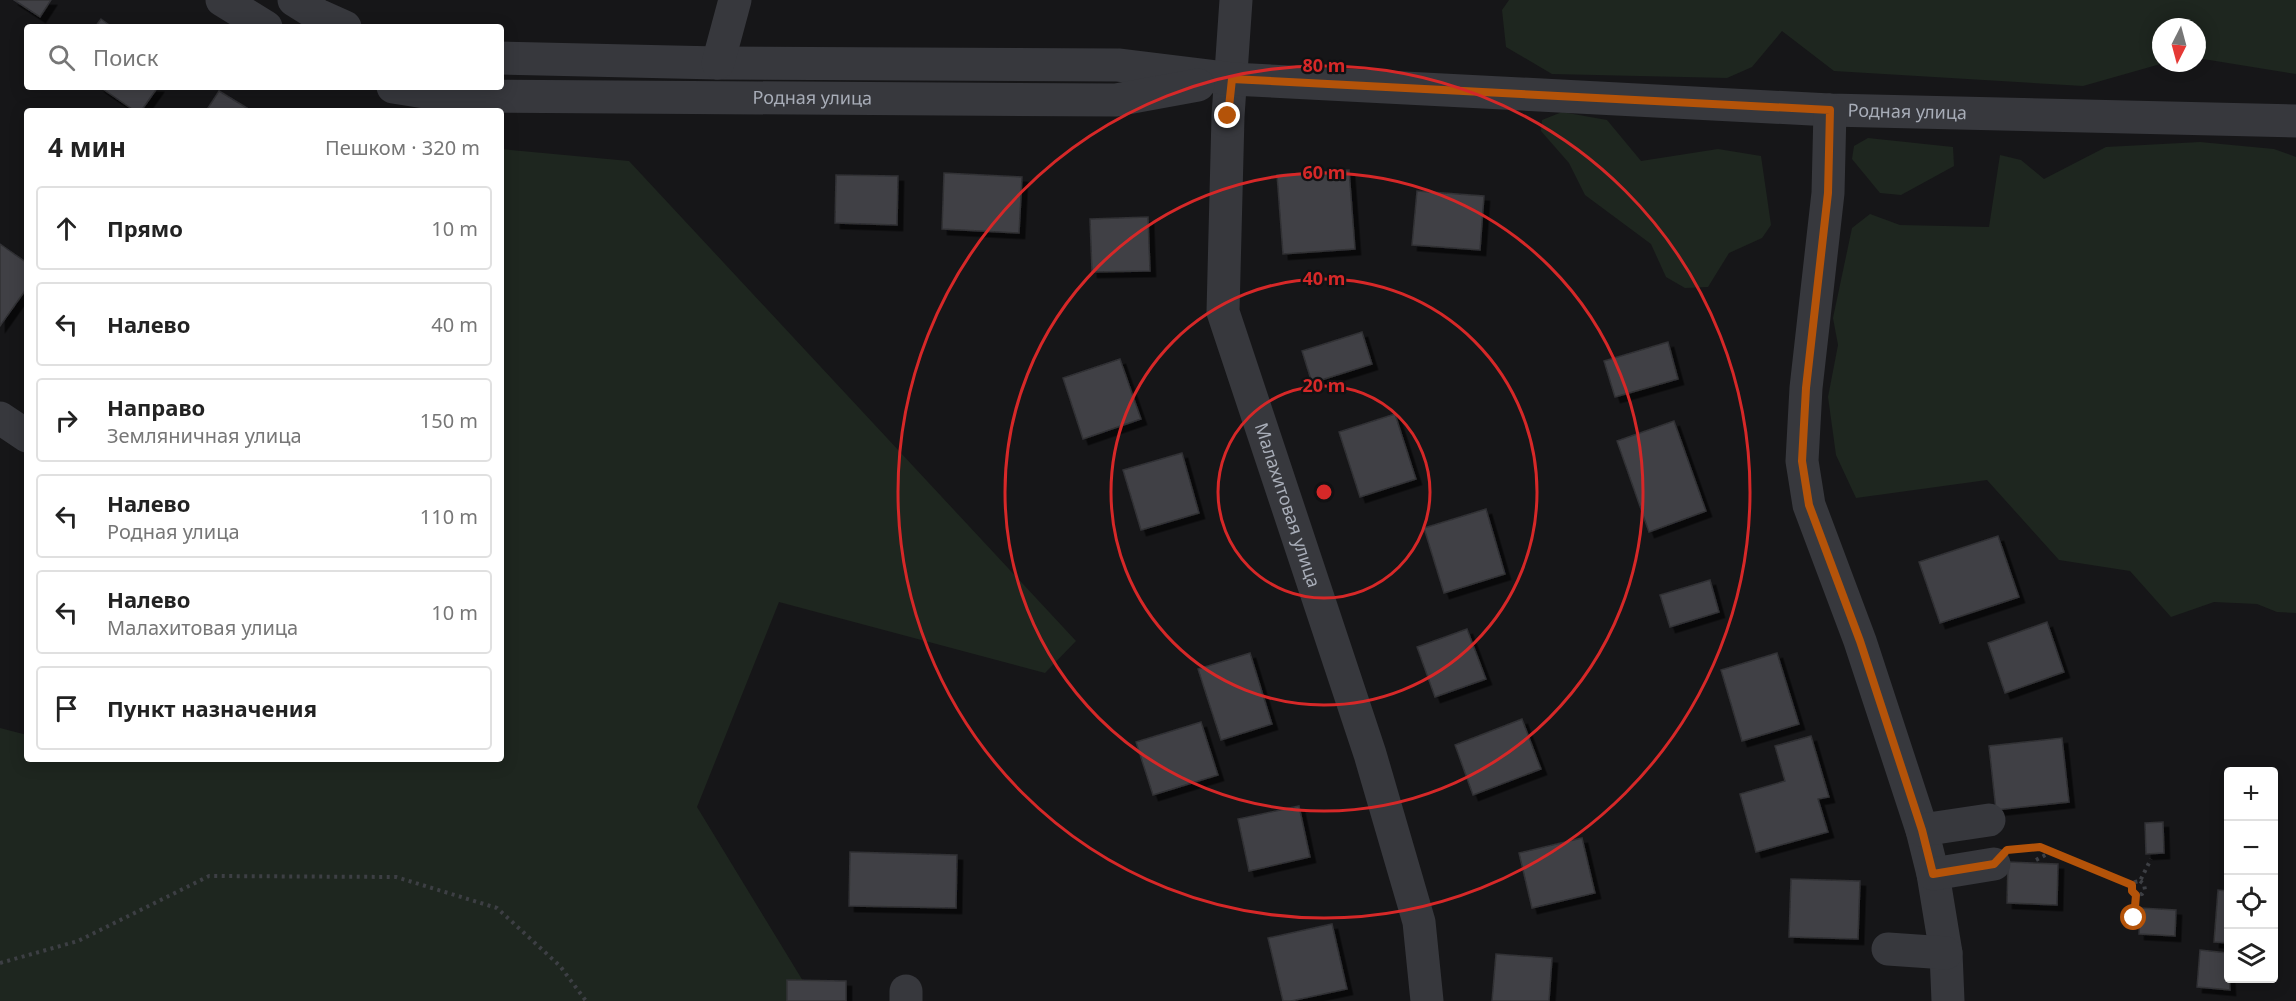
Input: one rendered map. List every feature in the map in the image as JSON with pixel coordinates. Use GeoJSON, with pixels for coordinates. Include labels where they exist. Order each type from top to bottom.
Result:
{"type":"FeatureCollection","features":[{"type":"Feature","properties":{"kind":"street"},"geometry":{"type":"LineString","coordinates":[[222,0],[261,24]]}},
{"type":"Feature","properties":{"kind":"street"},"geometry":{"type":"LineString","coordinates":[[294,0],[338,24]]}},
{"type":"Feature","properties":{"kind":"street"},"geometry":{"type":"LineString","coordinates":[[718,63],[735,0]]}},
{"type":"Feature","properties":{"kind":"street","name":"Малахитовая улица"},"geometry":{"type":"LineString","coordinates":[[1236,0],[1228,116],[1223,312],[1370,754],[1419,922],[1427,1001]]}},
{"type":"Feature","properties":{"kind":"street","name":"Родная улица"},"geometry":{"type":"LineString","coordinates":[[504,58],[718,63],[1118,65],[1232,79],[1830,110],[2296,121]]}},
{"type":"Feature","properties":{"kind":"street","name":"Родная улица"},"geometry":{"type":"LineString","coordinates":[[412,90],[450,96],[1116,100],[1232,79]]}},
{"type":"Feature","properties":{"kind":"street"},"geometry":{"type":"LineString","coordinates":[[1830,110],[1828,193],[1806,388],[1802,461],[1809,505],[1860,641],[1922,830],[1933,874],[1946,953],[1948,1001]]}},
{"type":"Feature","properties":{"kind":"street"},"geometry":{"type":"LineString","coordinates":[[0,418],[24,434]]}},
{"type":"Feature","properties":{"kind":"street"},"geometry":{"type":"LineString","coordinates":[[1922,830],[1989,820]]}},
{"type":"Feature","properties":{"kind":"street"},"geometry":{"type":"LineString","coordinates":[[1933,874],[1994,864]]}},
{"type":"Feature","properties":{"kind":"street"},"geometry":{"type":"LineString","coordinates":[[1888,949],[1946,953]]}},
{"type":"Feature","properties":{"kind":"path"},"geometry":{"type":"LineString","coordinates":[[1994,864],[2007,850],[2040,847],[2132,885]]}},
{"type":"Feature","properties":{"kind":"path"},"geometry":{"type":"LineString","coordinates":[[2036,860],[2054,851]]}},
{"type":"Feature","properties":{"kind":"path"},"geometry":{"type":"LineString","coordinates":[[2132,885],[2140,881],[2151,859]]}},
{"type":"Feature","properties":{"kind":"path"},"geometry":{"type":"LineString","coordinates":[[0,963],[78,941],[209,876],[396,877],[497,908],[560,966],[586,1001]]}},
{"type":"Feature","properties":{"kind":"path"},"geometry":{"type":"LineString","coordinates":[[2136,895],[2142,894],[2145,890],[2144,884],[2140,881]]}},
{"type":"Feature","properties":{"kind":"path"},"geometry":{"type":"LineString","coordinates":[[2132,885],[2132,891],[2136,895],[2134,918]]}},
{"type":"Feature","properties":{"kind":"shaded area"},"geometry":{"type":"Polygon","coordinates":[[[1509,0],[2296,0],[2296,74],[2206,59],[2206,18],[2152,18],[2152,66],[2083,86],[1834,71],[1782,31],[1752,67],[1727,78],[1552,74],[1506,47],[1502,10],[1509,0]]]}},
{"type":"Feature","properties":{"kind":"shaded area"},"geometry":{"type":"Polygon","coordinates":[[[1562,112],[1607,120],[1641,161],[1718,149],[1761,156],[1771,225],[1762,238],[1729,253],[1708,287],[1685,288],[1666,277],[1651,244],[1585,195],[1569,163],[1541,131],[1542,120],[1562,112]]]}},
{"type":"Feature","properties":{"kind":"shaded area"},"geometry":{"type":"Polygon","coordinates":[[[1868,138],[1953,147],[1954,166],[1901,195],[1880,193],[1852,159],[1854,146],[1868,138]]]}},
{"type":"Feature","properties":{"kind":"shaded area"},"geometry":{"type":"Polygon","coordinates":[[[2200,142],[2274,149],[2296,157],[2296,613],[2277,612],[2257,604],[2214,602],[2171,617],[2130,571],[2059,560],[1987,480],[1856,498],[1836,455],[1828,397],[1838,345],[1833,318],[1852,228],[1870,214],[1900,225],[1989,227],[2000,155],[2021,160],[2044,179],[2106,147],[2200,142]]]}},
{"type":"Feature","properties":{"kind":"shaded area"},"geometry":{"type":"Polygon","coordinates":[[[504,149],[629,161],[1076,641],[1045,673],[779,602],[697,807],[803,981],[788,1001],[0,1001],[0,728],[24,734],[24,762],[504,762],[504,149]]]}},
{"type":"Feature","properties":{"kind":"building"},"geometry":{"type":"Polygon","coordinates":[[[14,0],[51,0],[40,17],[14,0]]]}},
{"type":"Feature","properties":{"kind":"building"},"geometry":{"type":"Polygon","coordinates":[[[101,19],[108,24],[97,24],[101,19]]]}},
{"type":"Feature","properties":{"kind":"building"},"geometry":{"type":"Polygon","coordinates":[[[104,90],[156,90],[143,108],[131,108],[104,90]]]}},
{"type":"Feature","properties":{"kind":"building"},"geometry":{"type":"Polygon","coordinates":[[[219,91],[247,108],[208,108],[219,91]]]}},
{"type":"Feature","properties":{"kind":"building"},"geometry":{"type":"Polygon","coordinates":[[[1349,170],[1355,249],[1283,254],[1277,175],[1349,170]]]}},
{"type":"Feature","properties":{"kind":"building"},"geometry":{"type":"Polygon","coordinates":[[[944,173],[1022,177],[1019,233],[942,229],[944,173]]]}},
{"type":"Feature","properties":{"kind":"building"},"geometry":{"type":"Polygon","coordinates":[[[836,175],[898,176],[897,225],[835,223],[836,175]]]}},
{"type":"Feature","properties":{"kind":"building"},"geometry":{"type":"Polygon","coordinates":[[[1417,191],[1484,196],[1480,250],[1412,245],[1417,191]]]}},
{"type":"Feature","properties":{"kind":"building"},"geometry":{"type":"Polygon","coordinates":[[[1148,217],[1150,271],[1092,272],[1090,219],[1148,217]]]}},
{"type":"Feature","properties":{"kind":"building"},"geometry":{"type":"Polygon","coordinates":[[[0,244],[24,261],[24,292],[0,326],[0,244]]]}},
{"type":"Feature","properties":{"kind":"building"},"geometry":{"type":"Polygon","coordinates":[[[1362,332],[1372,364],[1312,383],[1302,351],[1362,332]]]}},
{"type":"Feature","properties":{"kind":"building"},"geometry":{"type":"Polygon","coordinates":[[[1668,342],[1678,379],[1615,397],[1604,361],[1668,342]]]}},
{"type":"Feature","properties":{"kind":"building"},"geometry":{"type":"Polygon","coordinates":[[[1120,359],[1141,419],[1083,439],[1063,378],[1120,359]]]}},
{"type":"Feature","properties":{"kind":"building"},"geometry":{"type":"Polygon","coordinates":[[[1395,414],[1416,479],[1360,497],[1339,432],[1395,414]]]}},
{"type":"Feature","properties":{"kind":"building"},"geometry":{"type":"Polygon","coordinates":[[[1674,421],[1706,511],[1649,532],[1617,441],[1674,421]]]}},
{"type":"Feature","properties":{"kind":"building"},"geometry":{"type":"Polygon","coordinates":[[[1182,453],[1199,513],[1141,530],[1123,470],[1182,453]]]}},
{"type":"Feature","properties":{"kind":"building"},"geometry":{"type":"Polygon","coordinates":[[[1486,509],[1505,574],[1444,593],[1424,528],[1486,509]]]}},
{"type":"Feature","properties":{"kind":"building"},"geometry":{"type":"Polygon","coordinates":[[[1998,536],[2019,597],[1940,623],[1919,562],[1998,536]]]}},
{"type":"Feature","properties":{"kind":"building"},"geometry":{"type":"Polygon","coordinates":[[[1710,580],[1719,612],[1670,627],[1660,595],[1710,580]]]}},
{"type":"Feature","properties":{"kind":"building"},"geometry":{"type":"Polygon","coordinates":[[[2047,622],[2064,672],[2005,693],[1988,643],[2047,622]]]}},
{"type":"Feature","properties":{"kind":"building"},"geometry":{"type":"Polygon","coordinates":[[[1467,629],[1486,679],[1435,697],[1417,647],[1467,629]]]}},
{"type":"Feature","properties":{"kind":"building"},"geometry":{"type":"Polygon","coordinates":[[[1250,653],[1272,724],[1221,740],[1198,669],[1250,653]]]}},
{"type":"Feature","properties":{"kind":"building"},"geometry":{"type":"Polygon","coordinates":[[[1777,653],[1799,724],[1742,741],[1721,670],[1777,653]]]}},
{"type":"Feature","properties":{"kind":"building"},"geometry":{"type":"Polygon","coordinates":[[[1522,719],[1541,769],[1473,795],[1455,745],[1522,719]]]}},
{"type":"Feature","properties":{"kind":"building"},"geometry":{"type":"Polygon","coordinates":[[[1201,722],[1218,775],[1153,795],[1136,742],[1201,722]]]}},
{"type":"Feature","properties":{"kind":"building"},"geometry":{"type":"Polygon","coordinates":[[[1811,736],[1829,797],[1818,799],[1828,832],[1756,852],[1740,794],[1785,781],[1775,746],[1811,736]]]}},
{"type":"Feature","properties":{"kind":"building"},"geometry":{"type":"Polygon","coordinates":[[[2062,738],[2069,802],[1996,810],[1989,746],[2062,738]]]}},
{"type":"Feature","properties":{"kind":"building"},"geometry":{"type":"Polygon","coordinates":[[[1299,806],[1310,857],[1249,871],[1238,819],[1299,806]]]}},
{"type":"Feature","properties":{"kind":"building"},"geometry":{"type":"Polygon","coordinates":[[[2163,822],[2164,853],[2146,854],[2145,823],[2163,822]]]}},
{"type":"Feature","properties":{"kind":"building"},"geometry":{"type":"Polygon","coordinates":[[[1582,838],[1595,893],[1532,908],[1519,853],[1582,838]]]}},
{"type":"Feature","properties":{"kind":"building"},"geometry":{"type":"Polygon","coordinates":[[[850,852],[957,855],[956,908],[849,906],[850,852]]]}},
{"type":"Feature","properties":{"kind":"building"},"geometry":{"type":"Polygon","coordinates":[[[2008,862],[2058,864],[2057,905],[2007,903],[2008,862]]]}},
{"type":"Feature","properties":{"kind":"building"},"geometry":{"type":"Polygon","coordinates":[[[1791,879],[1860,881],[1858,939],[1789,937],[1791,879]]]}},
{"type":"Feature","properties":{"kind":"building"},"geometry":{"type":"Polygon","coordinates":[[[2218,890],[2224,891],[2224,943],[2214,942],[2218,890]]]}},
{"type":"Feature","properties":{"kind":"building"},"geometry":{"type":"Polygon","coordinates":[[[2140,908],[2176,910],[2175,936],[2139,934],[2140,908]]]}},
{"type":"Feature","properties":{"kind":"building"},"geometry":{"type":"Polygon","coordinates":[[[1332,924],[1347,989],[1283,1001],[1268,938],[1332,924]]]}},
{"type":"Feature","properties":{"kind":"building"},"geometry":{"type":"Polygon","coordinates":[[[2200,950],[2224,953],[2224,983],[2230,983],[2230,990],[2197,987],[2200,950]]]}},
{"type":"Feature","properties":{"kind":"building"},"geometry":{"type":"Polygon","coordinates":[[[1496,954],[1552,958],[1549,1001],[1492,1001],[1496,954]]]}},
{"type":"Feature","properties":{"kind":"building"},"geometry":{"type":"Polygon","coordinates":[[[787,980],[846,981],[846,1001],[787,1001],[787,980]]]}},
{"type":"Feature","properties":{"kind":"route"},"geometry":{"type":"LineString","coordinates":[[1228,116],[1232,79],[1830,110],[1828,193],[1806,388],[1802,461],[1809,505],[1860,641],[1922,830],[1933,874],[1994,864],[2007,850],[2040,847],[2132,885],[2132,891],[2136,895],[2134,918]]}}]}
